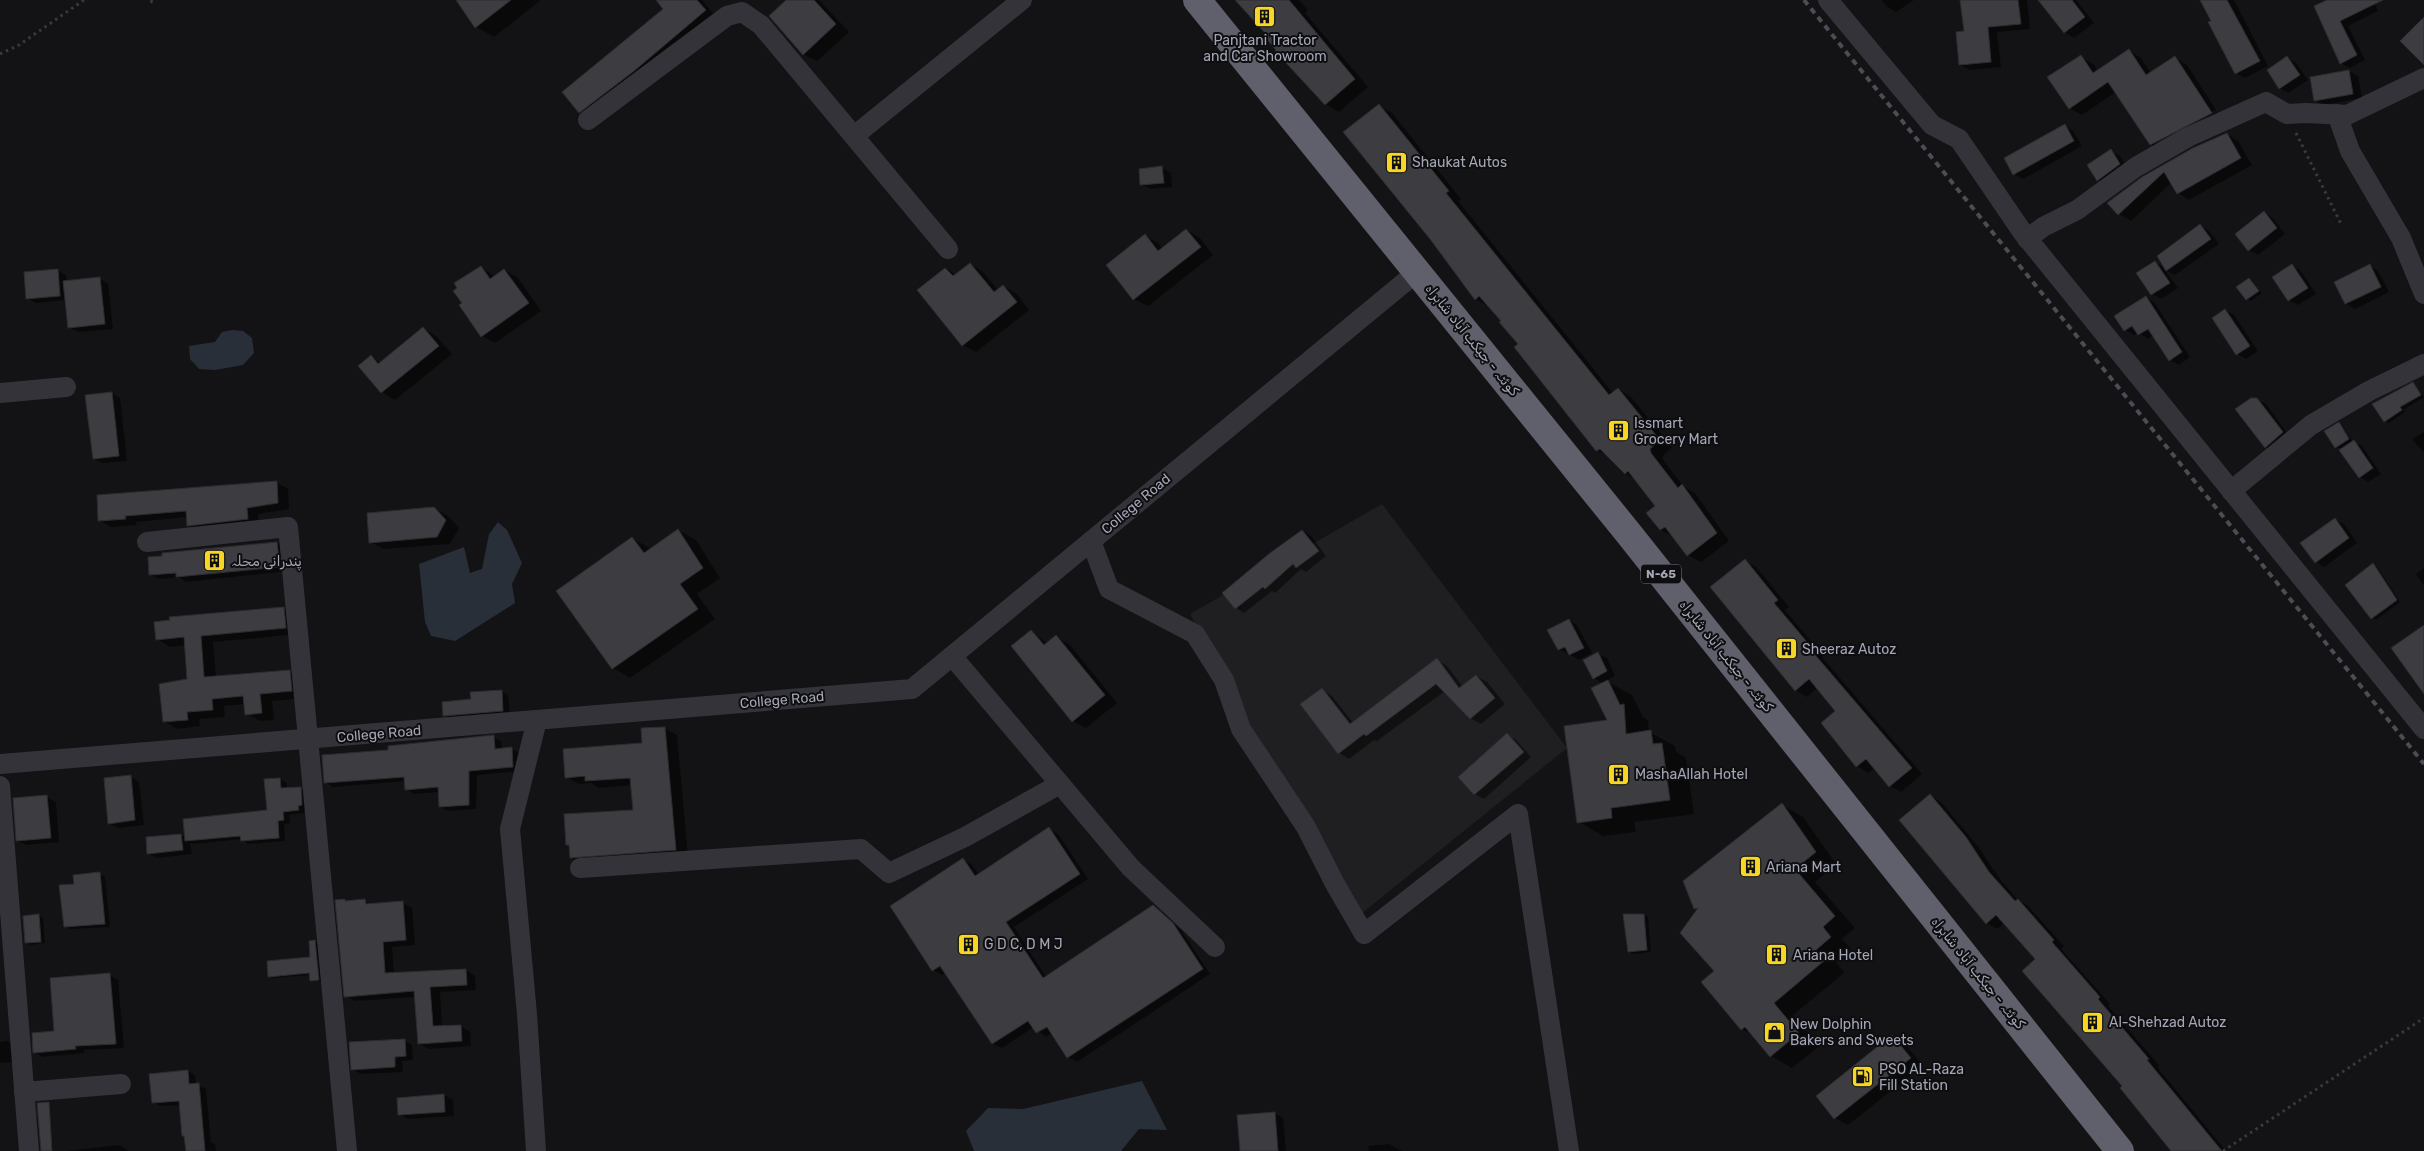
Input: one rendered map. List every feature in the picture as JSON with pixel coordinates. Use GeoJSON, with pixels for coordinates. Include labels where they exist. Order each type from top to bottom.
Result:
{"type":"FeatureCollection","features":[{"type":"Feature","properties":{"kind":"highway","name":"کوئٹہ - جیکب آباد شاہراہ"},"geometry":{"type":"LineString","coordinates":[[1197,0],[1629,534],[2120,1151]]}},
{"type":"Feature","properties":{"kind":"street"},"geometry":{"type":"LineString","coordinates":[[854,136],[1022,0]]}},
{"type":"Feature","properties":{"kind":"street"},"geometry":{"type":"LineString","coordinates":[[1828,0],[1932,125],[1960,139],[2027,238],[2424,729]]}},
{"type":"Feature","properties":{"kind":"street"},"geometry":{"type":"LineString","coordinates":[[588,120],[727,16],[742,12],[761,25],[948,249]]}},
{"type":"Feature","properties":{"kind":"street"},"geometry":{"type":"LineString","coordinates":[[2027,238],[2043,227],[2077,210],[2136,167],[2188,137],[2266,102],[2287,114],[2347,115],[2424,78]]}},
{"type":"Feature","properties":{"kind":"street"},"geometry":{"type":"LineString","coordinates":[[2337,114],[2350,151],[2401,238],[2424,294]]}},
{"type":"Feature","properties":{"kind":"street","name":"College Road"},"geometry":{"type":"LineString","coordinates":[[0,764],[155,749],[310,739],[912,689],[1417,272]]}},
{"type":"Feature","properties":{"kind":"street"},"geometry":{"type":"LineString","coordinates":[[2231,491],[2311,425],[2369,391],[2424,364]]}},
{"type":"Feature","properties":{"kind":"street"},"geometry":{"type":"LineString","coordinates":[[0,392],[66,387]]}},
{"type":"Feature","properties":{"kind":"street"},"geometry":{"type":"LineString","coordinates":[[146,542],[288,528],[310,739],[326,950],[347,1151]]}},
{"type":"Feature","properties":{"kind":"street"},"geometry":{"type":"LineString","coordinates":[[1091,541],[1109,588],[1195,634],[1224,680],[1241,729],[1306,827],[1335,884],[1364,934],[1518,814],[1568,1151]]}},
{"type":"Feature","properties":{"kind":"street"},"geometry":{"type":"LineString","coordinates":[[952,656],[1131,868],[1215,947]]}},
{"type":"Feature","properties":{"kind":"street"},"geometry":{"type":"LineString","coordinates":[[536,1151],[527,1014],[510,829],[537,720]]}},
{"type":"Feature","properties":{"kind":"street"},"geometry":{"type":"LineString","coordinates":[[580,868],[862,849],[889,873],[965,837],[1060,784]]}},
{"type":"Feature","properties":{"kind":"street"},"geometry":{"type":"LineString","coordinates":[[0,786],[29,1151]]}},
{"type":"Feature","properties":{"kind":"street"},"geometry":{"type":"LineString","coordinates":[[24,1092],[121,1084]]}},
{"type":"Feature","properties":{"kind":"path"},"geometry":{"type":"LineString","coordinates":[[0,54],[19,45],[84,0]]}},
{"type":"Feature","properties":{"kind":"path"},"geometry":{"type":"LineString","coordinates":[[151,0],[152,2],[156,0]]}},
{"type":"Feature","properties":{"kind":"path"},"geometry":{"type":"LineString","coordinates":[[2287,114],[2342,226]]}},
{"type":"Feature","properties":{"kind":"path"},"geometry":{"type":"LineString","coordinates":[[2223,1151],[2424,1018]]}},
{"type":"Feature","properties":{"kind":"shaded area"},"geometry":{"type":"Polygon","coordinates":[[[232,330],[243,331],[252,338],[254,353],[243,365],[215,370],[199,369],[190,359],[189,346],[215,342],[222,332],[232,330]]]}},
{"type":"Feature","properties":{"kind":"shaded area"},"geometry":{"type":"Polygon","coordinates":[[[1382,504],[1567,748],[1356,918],[1190,614],[1382,504]]]}},
{"type":"Feature","properties":{"kind":"shaded area"},"geometry":{"type":"Polygon","coordinates":[[[498,522],[507,530],[522,563],[512,584],[515,603],[455,641],[431,636],[425,622],[419,564],[464,547],[470,573],[482,569],[489,534],[498,522]]]}},
{"type":"Feature","properties":{"kind":"shaded area"},"geometry":{"type":"Polygon","coordinates":[[[1142,1081],[1167,1130],[1139,1129],[1121,1151],[974,1151],[966,1131],[988,1108],[1023,1109],[1142,1081]]]}},
{"type":"Feature","properties":{"kind":"building"},"geometry":{"type":"Polygon","coordinates":[[[456,0],[511,0],[475,28],[456,0]]]}},
{"type":"Feature","properties":{"kind":"building"},"geometry":{"type":"Polygon","coordinates":[[[656,0],[697,0],[706,10],[634,71],[579,113],[562,92],[663,9],[656,0]]]}},
{"type":"Feature","properties":{"kind":"building"},"geometry":{"type":"Polygon","coordinates":[[[786,0],[814,0],[836,24],[803,55],[769,16],[786,0]]]}},
{"type":"Feature","properties":{"kind":"building"},"geometry":{"type":"Polygon","coordinates":[[[1235,0],[1289,0],[1355,79],[1325,105],[1275,51],[1263,35],[1265,33],[1235,0]]]}},
{"type":"Feature","properties":{"kind":"building"},"geometry":{"type":"Polygon","coordinates":[[[1960,0],[2018,0],[2021,24],[1988,27],[1991,62],[1959,65],[1956,32],[1964,31],[1960,0]]]}},
{"type":"Feature","properties":{"kind":"building"},"geometry":{"type":"Polygon","coordinates":[[[2038,0],[2072,0],[2085,17],[2064,33],[2038,0]]]}},
{"type":"Feature","properties":{"kind":"building"},"geometry":{"type":"Polygon","coordinates":[[[2200,0],[2227,0],[2260,61],[2235,74],[2208,22],[2211,21],[2200,0]]]}},
{"type":"Feature","properties":{"kind":"building"},"geometry":{"type":"Polygon","coordinates":[[[2327,0],[2383,0],[2340,21],[2357,55],[2340,64],[2314,6],[2327,0]]]}},
{"type":"Feature","properties":{"kind":"building"},"geometry":{"type":"Polygon","coordinates":[[[2424,17],[2424,65],[2400,41],[2424,17]]]}},
{"type":"Feature","properties":{"kind":"building"},"geometry":{"type":"Polygon","coordinates":[[[2129,49],[2146,75],[2175,56],[2212,113],[2150,145],[2108,82],[2069,109],[2047,77],[2081,55],[2093,73],[2129,49]]]}},
{"type":"Feature","properties":{"kind":"building"},"geometry":{"type":"Polygon","coordinates":[[[2287,56],[2300,75],[2279,89],[2267,70],[2287,56]]]}},
{"type":"Feature","properties":{"kind":"building"},"geometry":{"type":"Polygon","coordinates":[[[2349,70],[2353,94],[2314,101],[2310,77],[2349,70]]]}},
{"type":"Feature","properties":{"kind":"building"},"geometry":{"type":"Polygon","coordinates":[[[1379,104],[1449,191],[1446,193],[1609,395],[1618,388],[1660,440],[1650,449],[1651,453],[1678,488],[1682,484],[1717,533],[1687,556],[1665,527],[1660,530],[1646,513],[1655,506],[1628,471],[1625,474],[1600,449],[1596,451],[1514,347],[1518,344],[1499,322],[1501,321],[1479,296],[1475,300],[1430,239],[1343,132],[1379,104]]]}},
{"type":"Feature","properties":{"kind":"building"},"geometry":{"type":"Polygon","coordinates":[[[2065,124],[2074,141],[2013,175],[2004,158],[2065,124]]]}},
{"type":"Feature","properties":{"kind":"building"},"geometry":{"type":"Polygon","coordinates":[[[2227,133],[2241,158],[2177,194],[2164,172],[2118,215],[2107,203],[2142,177],[2193,148],[2227,133]]]}},
{"type":"Feature","properties":{"kind":"building"},"geometry":{"type":"Polygon","coordinates":[[[2111,149],[2120,164],[2097,181],[2087,165],[2111,149]]]}},
{"type":"Feature","properties":{"kind":"building"},"geometry":{"type":"Polygon","coordinates":[[[1162,166],[1164,183],[1140,185],[1139,169],[1162,166]]]}},
{"type":"Feature","properties":{"kind":"building"},"geometry":{"type":"Polygon","coordinates":[[[2264,211],[2277,228],[2248,251],[2235,234],[2264,211]]]}},
{"type":"Feature","properties":{"kind":"building"},"geometry":{"type":"Polygon","coordinates":[[[2200,224],[2211,239],[2166,271],[2157,256],[2200,224]]]}},
{"type":"Feature","properties":{"kind":"building"},"geometry":{"type":"Polygon","coordinates":[[[1186,229],[1201,247],[1133,300],[1106,265],[1145,234],[1158,251],[1186,229]]]}},
{"type":"Feature","properties":{"kind":"building"},"geometry":{"type":"Polygon","coordinates":[[[2155,261],[2170,283],[2151,295],[2136,273],[2155,261]]]}},
{"type":"Feature","properties":{"kind":"building"},"geometry":{"type":"Polygon","coordinates":[[[970,263],[994,292],[1003,285],[1017,302],[962,346],[917,290],[945,268],[953,276],[970,263]]]}},
{"type":"Feature","properties":{"kind":"building"},"geometry":{"type":"Polygon","coordinates":[[[2292,264],[2308,288],[2288,301],[2272,277],[2292,264]]]}},
{"type":"Feature","properties":{"kind":"building"},"geometry":{"type":"Polygon","coordinates":[[[2370,264],[2381,287],[2345,304],[2334,282],[2370,264]]]}},
{"type":"Feature","properties":{"kind":"building"},"geometry":{"type":"Polygon","coordinates":[[[481,266],[490,279],[504,269],[529,303],[481,337],[459,305],[462,303],[453,291],[457,288],[454,283],[481,266]]]}},
{"type":"Feature","properties":{"kind":"building"},"geometry":{"type":"Polygon","coordinates":[[[58,269],[60,296],[26,299],[24,272],[58,269]]]}},
{"type":"Feature","properties":{"kind":"building"},"geometry":{"type":"Polygon","coordinates":[[[100,277],[105,324],[68,328],[63,281],[100,277]]]}},
{"type":"Feature","properties":{"kind":"building"},"geometry":{"type":"Polygon","coordinates":[[[2249,278],[2259,291],[2246,300],[2236,287],[2249,278]]]}},
{"type":"Feature","properties":{"kind":"building"},"geometry":{"type":"Polygon","coordinates":[[[2146,296],[2182,352],[2169,361],[2148,329],[2138,335],[2132,326],[2124,331],[2114,316],[2146,296]]]}},
{"type":"Feature","properties":{"kind":"building"},"geometry":{"type":"Polygon","coordinates":[[[2225,309],[2250,346],[2236,355],[2212,318],[2225,309]]]}},
{"type":"Feature","properties":{"kind":"building"},"geometry":{"type":"Polygon","coordinates":[[[423,327],[439,346],[381,393],[358,366],[371,355],[378,364],[423,327]]]}},
{"type":"Feature","properties":{"kind":"building"},"geometry":{"type":"Polygon","coordinates":[[[2413,382],[2421,395],[2400,407],[2402,410],[2384,422],[2372,404],[2413,382]]]}},
{"type":"Feature","properties":{"kind":"building"},"geometry":{"type":"Polygon","coordinates":[[[112,392],[119,456],[93,459],[85,395],[112,392]]]}},
{"type":"Feature","properties":{"kind":"building"},"geometry":{"type":"Polygon","coordinates":[[[2251,398],[2257,398],[2283,432],[2265,448],[2235,409],[2251,398]]]}},
{"type":"Feature","properties":{"kind":"building"},"geometry":{"type":"Polygon","coordinates":[[[2339,422],[2349,439],[2335,448],[2324,431],[2339,422]]]}},
{"type":"Feature","properties":{"kind":"building"},"geometry":{"type":"Polygon","coordinates":[[[2354,440],[2373,468],[2359,478],[2339,450],[2354,440]]]}},
{"type":"Feature","properties":{"kind":"building"},"geometry":{"type":"Polygon","coordinates":[[[277,481],[278,503],[247,508],[248,519],[187,526],[186,511],[125,516],[126,519],[98,521],[97,495],[277,481]]]}},
{"type":"Feature","properties":{"kind":"building"},"geometry":{"type":"Polygon","coordinates":[[[434,507],[446,520],[437,537],[369,543],[367,513],[434,507]]]}},
{"type":"Feature","properties":{"kind":"building"},"geometry":{"type":"Polygon","coordinates":[[[2335,518],[2349,538],[2315,563],[2300,543],[2335,518]]]}},
{"type":"Feature","properties":{"kind":"building"},"geometry":{"type":"Polygon","coordinates":[[[678,529],[703,568],[680,584],[698,609],[612,669],[556,591],[632,537],[644,553],[678,529]]]}},
{"type":"Feature","properties":{"kind":"building"},"geometry":{"type":"Polygon","coordinates":[[[1302,530],[1319,551],[1296,568],[1293,564],[1265,589],[1263,587],[1235,609],[1222,593],[1270,553],[1302,530]]]}},
{"type":"Feature","properties":{"kind":"building","name":"پندرانی محلہ"},"geometry":{"type":"Polygon","coordinates":[[[277,542],[280,567],[176,577],[176,573],[149,575],[148,557],[162,556],[162,553],[277,542]]]}},
{"type":"Feature","properties":{"kind":"building"},"geometry":{"type":"Polygon","coordinates":[[[1745,559],[1778,600],[1774,603],[1813,649],[1811,650],[1912,768],[1889,787],[1866,759],[1856,767],[1821,723],[1835,711],[1809,679],[1795,691],[1710,587],[1745,559]]]}},
{"type":"Feature","properties":{"kind":"building"},"geometry":{"type":"Polygon","coordinates":[[[2373,563],[2397,600],[2371,619],[2345,585],[2373,563]]]}},
{"type":"Feature","properties":{"kind":"building"},"geometry":{"type":"Polygon","coordinates":[[[284,607],[286,628],[201,636],[204,677],[290,670],[292,691],[260,694],[262,713],[245,715],[243,696],[212,699],[213,710],[187,712],[188,720],[163,722],[159,684],[187,679],[184,637],[156,640],[154,622],[170,620],[169,617],[284,607]]]}},
{"type":"Feature","properties":{"kind":"building"},"geometry":{"type":"Polygon","coordinates":[[[1569,619],[1584,648],[1569,655],[1565,647],[1558,650],[1547,630],[1569,619]]]}},
{"type":"Feature","properties":{"kind":"building"},"geometry":{"type":"Polygon","coordinates":[[[2424,625],[2424,694],[2391,648],[2424,625]]]}},
{"type":"Feature","properties":{"kind":"building"},"geometry":{"type":"Polygon","coordinates":[[[1031,630],[1044,645],[1056,635],[1105,695],[1072,722],[1011,646],[1031,630]]]}},
{"type":"Feature","properties":{"kind":"building"},"geometry":{"type":"Polygon","coordinates":[[[1598,652],[1607,671],[1593,679],[1583,660],[1598,652]]]}},
{"type":"Feature","properties":{"kind":"building"},"geometry":{"type":"Polygon","coordinates":[[[1437,658],[1459,688],[1476,675],[1495,698],[1470,719],[1436,684],[1366,736],[1364,734],[1338,754],[1300,704],[1322,688],[1350,724],[1437,658]]]}},
{"type":"Feature","properties":{"kind":"building","name":"MashaAllah Hotel"},"geometry":{"type":"Polygon","coordinates":[[[1608,680],[1620,705],[1624,704],[1626,734],[1651,730],[1653,744],[1662,743],[1670,800],[1611,808],[1612,818],[1577,823],[1564,726],[1607,720],[1591,688],[1608,680]]]}},
{"type":"Feature","properties":{"kind":"building"},"geometry":{"type":"Polygon","coordinates":[[[502,690],[503,711],[443,716],[442,702],[471,699],[470,692],[502,690]]]}},
{"type":"Feature","properties":{"kind":"building"},"geometry":{"type":"Polygon","coordinates":[[[665,727],[676,850],[570,858],[569,845],[566,845],[564,814],[633,810],[630,778],[585,781],[585,776],[565,778],[563,749],[642,743],[641,728],[665,727]]]}},
{"type":"Feature","properties":{"kind":"building"},"geometry":{"type":"Polygon","coordinates":[[[1507,733],[1524,752],[1474,795],[1458,777],[1507,733]]]}},
{"type":"Feature","properties":{"kind":"building"},"geometry":{"type":"Polygon","coordinates":[[[494,735],[495,749],[512,747],[513,767],[469,771],[469,805],[439,807],[438,787],[405,790],[404,777],[324,783],[322,755],[388,750],[388,746],[494,735]]]}},
{"type":"Feature","properties":{"kind":"building"},"geometry":{"type":"Polygon","coordinates":[[[131,775],[135,820],[108,824],[104,778],[131,775]]]}},
{"type":"Feature","properties":{"kind":"building"},"geometry":{"type":"Polygon","coordinates":[[[280,778],[281,788],[301,787],[302,805],[298,806],[299,810],[283,812],[284,820],[278,821],[279,838],[241,841],[240,836],[185,841],[183,819],[267,810],[264,779],[280,778]]]}},
{"type":"Feature","properties":{"kind":"building"},"geometry":{"type":"Polygon","coordinates":[[[1930,794],[1966,837],[1989,872],[2015,901],[2018,899],[2054,940],[2052,942],[2100,997],[2098,999],[2149,1059],[2147,1060],[2222,1151],[2171,1151],[2120,1088],[2122,1086],[2022,971],[2035,959],[1996,915],[1986,924],[1899,820],[1930,794]]]}},
{"type":"Feature","properties":{"kind":"building"},"geometry":{"type":"Polygon","coordinates":[[[47,795],[51,838],[16,841],[13,798],[47,795]]]}},
{"type":"Feature","properties":{"kind":"building"},"geometry":{"type":"Polygon","coordinates":[[[1782,803],[1816,852],[1795,869],[1835,916],[1823,927],[1831,937],[1816,950],[1825,960],[1774,1003],[1799,1033],[1770,1057],[1745,1027],[1741,1030],[1701,982],[1714,971],[1680,933],[1698,908],[1694,909],[1683,881],[1782,803]]]}},
{"type":"Feature","properties":{"kind":"building","name":"G D C, D M J"},"geometry":{"type":"Polygon","coordinates":[[[1049,827],[1080,874],[1006,922],[1043,978],[1153,905],[1173,923],[1203,969],[1067,1058],[1047,1027],[1036,1033],[1028,1021],[992,1044],[940,966],[932,971],[890,906],[963,858],[975,876],[1049,827]]]}},
{"type":"Feature","properties":{"kind":"building"},"geometry":{"type":"Polygon","coordinates":[[[181,834],[183,850],[147,854],[146,837],[181,834]]]}},
{"type":"Feature","properties":{"kind":"building"},"geometry":{"type":"Polygon","coordinates":[[[100,872],[105,924],[64,927],[59,885],[74,884],[73,875],[100,872]]]}},
{"type":"Feature","properties":{"kind":"building"},"geometry":{"type":"Polygon","coordinates":[[[345,899],[345,901],[365,899],[366,904],[403,901],[406,940],[383,942],[385,973],[466,969],[467,985],[430,987],[433,1026],[461,1025],[462,1041],[418,1044],[414,991],[344,997],[335,900],[345,899]]]}},
{"type":"Feature","properties":{"kind":"building"},"geometry":{"type":"Polygon","coordinates":[[[39,914],[41,942],[25,943],[23,916],[39,914]]]}},
{"type":"Feature","properties":{"kind":"building"},"geometry":{"type":"Polygon","coordinates":[[[1623,914],[1644,914],[1647,950],[1628,952],[1623,914]]]}},
{"type":"Feature","properties":{"kind":"building"},"geometry":{"type":"Polygon","coordinates":[[[315,940],[319,980],[310,981],[309,973],[268,977],[267,961],[310,957],[309,941],[315,940]]]}},
{"type":"Feature","properties":{"kind":"building"},"geometry":{"type":"Polygon","coordinates":[[[110,973],[116,1044],[75,1046],[76,1049],[33,1053],[32,1033],[54,1031],[50,978],[110,973]]]}},
{"type":"Feature","properties":{"kind":"building","name":"PSO AL-Raza Fill Station"},"geometry":{"type":"Polygon","coordinates":[[[1892,1035],[1911,1058],[1834,1119],[1816,1096],[1892,1035]]]}},
{"type":"Feature","properties":{"kind":"building"},"geometry":{"type":"Polygon","coordinates":[[[405,1039],[406,1056],[395,1057],[395,1067],[351,1070],[349,1042],[405,1039]]]}},
{"type":"Feature","properties":{"kind":"building"},"geometry":{"type":"Polygon","coordinates":[[[188,1070],[189,1084],[199,1083],[205,1151],[186,1151],[184,1136],[182,1136],[179,1101],[152,1103],[149,1074],[188,1070]]]}},
{"type":"Feature","properties":{"kind":"building"},"geometry":{"type":"Polygon","coordinates":[[[444,1094],[445,1112],[398,1115],[397,1098],[444,1094]]]}},
{"type":"Feature","properties":{"kind":"building"},"geometry":{"type":"Polygon","coordinates":[[[49,1102],[52,1151],[41,1151],[37,1103],[49,1102]]]}},
{"type":"Feature","properties":{"kind":"building"},"geometry":{"type":"Polygon","coordinates":[[[1275,1112],[1278,1151],[1240,1151],[1237,1115],[1275,1112]]]}},
{"type":"Feature","properties":{"kind":"railway"},"geometry":{"type":"LineString","coordinates":[[1804,0],[2424,764]]}},
{"type":"Feature","properties":{"kind":"place","name":"Panjtani Tractor and Car Showroom"},"geometry":{"type":"Point","coordinates":[1265,17]}},
{"type":"Feature","properties":{"kind":"place","name":"Shaukat Autos"},"geometry":{"type":"Point","coordinates":[1396,162]}},
{"type":"Feature","properties":{"kind":"place","name":"Issmart Grocery Mart"},"geometry":{"type":"Point","coordinates":[1618,431]}},
{"type":"Feature","properties":{"kind":"place","name":"پندرانی محلہ"},"geometry":{"type":"Point","coordinates":[215,561]}},
{"type":"Feature","properties":{"kind":"place","name":"Sheeraz Autoz"},"geometry":{"type":"Point","coordinates":[1786,649]}},
{"type":"Feature","properties":{"kind":"place","name":"MashaAllah Hotel"},"geometry":{"type":"Point","coordinates":[1619,774]}},
{"type":"Feature","properties":{"kind":"place","name":"Ariana Mart"},"geometry":{"type":"Point","coordinates":[1750,867]}},
{"type":"Feature","properties":{"kind":"place","name":"G D C, D M J"},"geometry":{"type":"Point","coordinates":[968,944]}},
{"type":"Feature","properties":{"kind":"place","name":"Ariana Hotel"},"geometry":{"type":"Point","coordinates":[1777,955]}},
{"type":"Feature","properties":{"kind":"place","name":"Al-Shehzad Autoz"},"geometry":{"type":"Point","coordinates":[2093,1022]}},
{"type":"Feature","properties":{"kind":"place","name":"New Dolphin Bakers and Sweets"},"geometry":{"type":"Point","coordinates":[1774,1032]}},
{"type":"Feature","properties":{"kind":"place","name":"PSO AL-Raza Fill Station"},"geometry":{"type":"Point","coordinates":[1863,1077]}}]}
